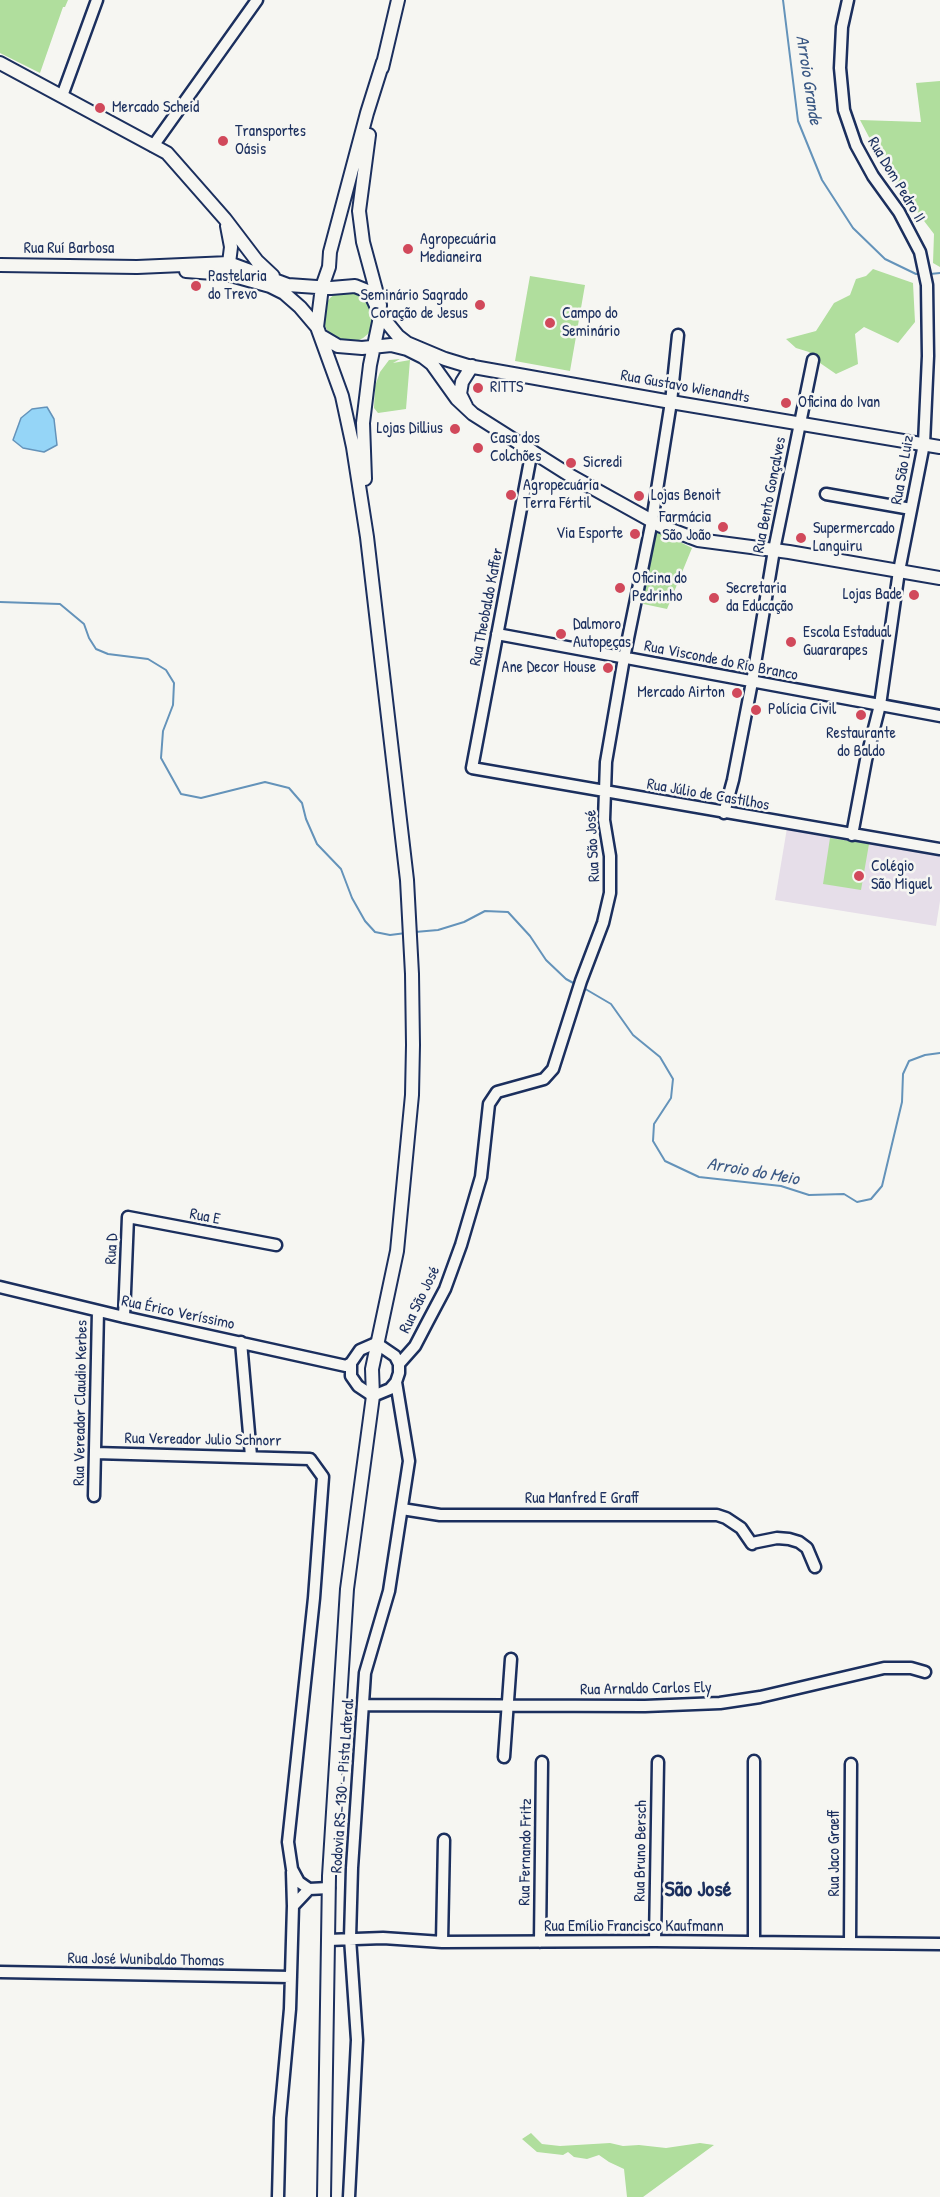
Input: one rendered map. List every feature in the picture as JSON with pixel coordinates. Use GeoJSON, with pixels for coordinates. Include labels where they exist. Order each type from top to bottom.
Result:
{"type":"FeatureCollection","features":[{"type":"Feature","properties":{"kind":"main road"},"geometry":{"type":"LineString","coordinates":[[368,537],[363,423],[380,305],[368,264],[359,211],[370,128],[398,0]]}},
{"type":"Feature","properties":{"kind":"main road"},"geometry":{"type":"LineString","coordinates":[[324,2197],[329,1888],[347,1589],[372,1396],[372,1369],[397,1251],[412,1095],[412,974],[408,901],[368,537],[342,396],[319,332],[322,286],[330,252],[383,62]]}},
{"type":"Feature","properties":{"kind":"main road"},"geometry":{"type":"LineString","coordinates":[[0,63],[167,153],[225,219],[274,284],[300,307],[319,332],[338,346],[346,348],[391,345],[420,353]]}},
{"type":"Feature","properties":{"kind":"main road"},"geometry":{"type":"LineString","coordinates":[[225,219],[230,234],[229,263],[236,270],[274,284],[331,288],[349,285],[365,290],[372,297],[380,314],[398,336],[420,353]]}},
{"type":"Feature","properties":{"kind":"main road"},"geometry":{"type":"LineString","coordinates":[[298,286],[315,277],[330,252]]}},
{"type":"Feature","properties":{"kind":"main road","name":"Rua Ruí Barbosa"},"geometry":{"type":"LineString","coordinates":[[0,265],[137,267],[229,263]]}},
{"type":"Feature","properties":{"kind":"main road"},"geometry":{"type":"LineString","coordinates":[[368,264],[396,326],[432,364],[447,387],[466,408],[571,476],[652,521],[698,540],[774,550],[940,579]]}},
{"type":"Feature","properties":{"kind":"main road","name":"Rua Ruí Barbosa"},"geometry":{"type":"LineString","coordinates":[[137,267],[227,274],[274,284]]}},
{"type":"Feature","properties":{"kind":"main road"},"geometry":{"type":"LineString","coordinates":[[320,308],[328,299],[349,285]]}},
{"type":"Feature","properties":{"kind":"main road"},"geometry":{"type":"LineString","coordinates":[[346,348],[364,341],[377,329]]}},
{"type":"Feature","properties":{"kind":"main road"},"geometry":{"type":"LineString","coordinates":[[367,388],[381,355],[388,350],[420,353]]}},
{"type":"Feature","properties":{"kind":"main road","name":"Rua Gustavo Wienandts"},"geometry":{"type":"LineString","coordinates":[[420,353],[472,366],[671,402],[940,447]]}},
{"type":"Feature","properties":{"kind":"main road"},"geometry":{"type":"LineString","coordinates":[[466,408],[460,394],[462,382],[472,366]]}},
{"type":"Feature","properties":{"kind":"street"},"geometry":{"type":"LineString","coordinates":[[62,96],[97,0]]}},
{"type":"Feature","properties":{"kind":"street"},"geometry":{"type":"LineString","coordinates":[[153,146],[257,0]]}},
{"type":"Feature","properties":{"kind":"street","name":"Rua Dom Pedro II"},"geometry":{"type":"LineString","coordinates":[[848,0],[842,27],[840,68],[844,110],[856,145],[873,176],[899,212],[920,252],[927,285]]}},
{"type":"Feature","properties":{"kind":"street","name":"Rua São Luiz"},"geometry":{"type":"LineString","coordinates":[[852,835],[866,760],[880,705],[899,572],[924,444],[928,356],[927,285]]}},
{"type":"Feature","properties":{"kind":"street","name":"Rua São José"},"geometry":{"type":"LineString","coordinates":[[399,1364],[414,1346],[428,1323],[445,1289],[461,1245],[481,1177],[489,1104],[497,1092],[544,1079],[553,1069],[581,981],[603,923],[610,892],[610,856],[604,820],[606,762],[624,658],[652,521],[671,402],[678,335]]}},
{"type":"Feature","properties":{"kind":"street","name":"Rua Bento Gonçalves"},"geometry":{"type":"LineString","coordinates":[[724,813],[733,780],[774,550],[813,360]]}},
{"type":"Feature","properties":{"kind":"street","name":"Rua Theobaldo Kaffer"},"geometry":{"type":"LineString","coordinates":[[472,768],[532,450]]}},
{"type":"Feature","properties":{"kind":"street"},"geometry":{"type":"LineString","coordinates":[[826,494],[912,509]]}},
{"type":"Feature","properties":{"kind":"street","name":"Rua Visconde do Rio Branco"},"geometry":{"type":"LineString","coordinates":[[497,634],[940,716]]}},
{"type":"Feature","properties":{"kind":"street","name":"Rua Júlio de Castilhos"},"geometry":{"type":"LineString","coordinates":[[472,768],[940,849]]}},
{"type":"Feature","properties":{"kind":"street","name":"Rua E"},"geometry":{"type":"LineString","coordinates":[[129,1217],[276,1245]]}},
{"type":"Feature","properties":{"kind":"street","name":"Rua D"},"geometry":{"type":"LineString","coordinates":[[124,1317],[129,1217]]}},
{"type":"Feature","properties":{"kind":"street","name":"Rua Érico Veríssimo"},"geometry":{"type":"LineString","coordinates":[[0,1287],[346,1366],[351,1364]]}},
{"type":"Feature","properties":{"kind":"street","name":"Rua Vereador Claudio Kerbes"},"geometry":{"type":"LineString","coordinates":[[94,1496],[98,1311]]}},
{"type":"Feature","properties":{"kind":"street"},"geometry":{"type":"LineString","coordinates":[[242,1342],[251,1456]]}},
{"type":"Feature","properties":{"kind":"street"},"geometry":{"type":"LineString","coordinates":[[396,1382],[390,1389],[372,1396],[358,1386],[351,1376],[351,1364],[360,1350],[376,1343],[395,1356],[399,1364]]}},
{"type":"Feature","properties":{"kind":"street","name":"Rodovia RS-130 - Pista Lateral"},"geometry":{"type":"LineString","coordinates":[[349,2197],[357,2040],[350,1938],[352,1868],[365,1673],[389,1591],[409,1461],[396,1382],[399,1364]]}},
{"type":"Feature","properties":{"kind":"street","name":"Rua Vereador Julio Schnorr"},"geometry":{"type":"LineString","coordinates":[[95,1453],[310,1459],[323,1477],[314,1598],[288,1842],[291,1869]]}},
{"type":"Feature","properties":{"kind":"street","name":"Rua Manfred E Graff"},"geometry":{"type":"LineString","coordinates":[[402,1509],[440,1515],[717,1515],[741,1528],[752,1544],[777,1538],[799,1542],[807,1548],[815,1567]]}},
{"type":"Feature","properties":{"kind":"street"},"geometry":{"type":"LineString","coordinates":[[504,1758],[512,1659]]}},
{"type":"Feature","properties":{"kind":"street","name":"Rua Arnaldo Carlos Ely"},"geometry":{"type":"LineString","coordinates":[[363,1705],[645,1706],[720,1703],[760,1698],[884,1668],[911,1668],[925,1672]]}},
{"type":"Feature","properties":{"kind":"street"},"geometry":{"type":"LineString","coordinates":[[754,1761],[754,1942]]}},
{"type":"Feature","properties":{"kind":"street","name":"Rua Fernando Fritz"},"geometry":{"type":"LineString","coordinates":[[540,1942],[542,1762]]}},
{"type":"Feature","properties":{"kind":"street","name":"Rua Bruno Bersch"},"geometry":{"type":"LineString","coordinates":[[655,1941],[658,1762]]}},
{"type":"Feature","properties":{"kind":"street","name":"Rua Jaco Graeff"},"geometry":{"type":"LineString","coordinates":[[850,1943],[851,1764]]}},
{"type":"Feature","properties":{"kind":"street"},"geometry":{"type":"LineString","coordinates":[[442,1942],[444,1840]]}},
{"type":"Feature","properties":{"kind":"street"},"geometry":{"type":"LineString","coordinates":[[291,1869],[300,1882],[309,1889],[329,1888]]}},
{"type":"Feature","properties":{"kind":"street"},"geometry":{"type":"LineString","coordinates":[[278,2197],[280,2118],[290,2009],[293,1906],[291,1869]]}},
{"type":"Feature","properties":{"kind":"street"},"geometry":{"type":"LineString","coordinates":[[293,1906],[309,1889]]}},
{"type":"Feature","properties":{"kind":"street","name":"Rua Emílio Francisco Kaufmann"},"geometry":{"type":"LineString","coordinates":[[328,1940],[350,1938],[442,1942],[655,1941],[940,1944]]}},
{"type":"Feature","properties":{"kind":"street","name":"Rua José Wunibaldo Thomas"},"geometry":{"type":"LineString","coordinates":[[0,1972],[291,1977]]}},
{"type":"Feature","properties":{"kind":"shaded area","name":"Colégio São Miguel"},"geometry":{"type":"Polygon","coordinates":[[[787,828],[940,853],[940,901],[936,926],[775,900],[787,828]]]}},
{"type":"Feature","properties":{"kind":"green space"},"geometry":{"type":"Polygon","coordinates":[[[0,0],[68,0],[63,7],[40,73],[0,53],[0,0]]]}},
{"type":"Feature","properties":{"kind":"green space"},"geometry":{"type":"Polygon","coordinates":[[[940,81],[940,267],[933,263],[934,234],[889,175],[860,120],[921,122],[916,83],[940,81]]]}},
{"type":"Feature","properties":{"kind":"green space"},"geometry":{"type":"Polygon","coordinates":[[[873,269],[913,283],[915,322],[898,343],[864,327],[855,334],[858,364],[836,374],[809,352],[796,348],[786,339],[816,331],[834,303],[850,295],[856,279],[866,276],[873,269]]]}},
{"type":"Feature","properties":{"kind":"green space","name":"Campo do Seminário"},"geometry":{"type":"Polygon","coordinates":[[[530,276],[585,285],[570,371],[515,361],[530,276]]]}},
{"type":"Feature","properties":{"kind":"green space"},"geometry":{"type":"Polygon","coordinates":[[[349,290],[359,292],[367,298],[373,306],[375,316],[373,326],[367,334],[359,340],[349,342],[339,340],[331,334],[325,326],[323,316],[325,306],[331,298],[339,292],[349,290]]]}},
{"type":"Feature","properties":{"kind":"green space"},"geometry":{"type":"Polygon","coordinates":[[[400,359],[393,363],[410,360],[406,409],[378,413],[374,408],[375,386],[380,372],[389,360],[400,359]]]}},
{"type":"Feature","properties":{"kind":"green space"},"geometry":{"type":"Polygon","coordinates":[[[656,530],[692,548],[667,609],[639,603],[656,530]]]}},
{"type":"Feature","properties":{"kind":"green space"},"geometry":{"type":"Polygon","coordinates":[[[830,838],[869,844],[861,890],[823,884],[830,838]]]}},
{"type":"Feature","properties":{"kind":"green space"},"geometry":{"type":"Polygon","coordinates":[[[531,2133],[542,2144],[560,2146],[610,2143],[623,2146],[666,2148],[700,2143],[714,2145],[643,2197],[627,2197],[624,2169],[599,2155],[587,2159],[574,2157],[568,2152],[563,2155],[537,2152],[522,2139],[531,2133]]]}},
{"type":"Feature","properties":{"kind":"water"},"geometry":{"type":"Polygon","coordinates":[[[47,407],[54,419],[57,445],[44,452],[23,448],[13,440],[21,418],[32,409],[47,407]]]}},
{"type":"Feature","properties":{"kind":"waterway","name":"Arroio Grande"},"geometry":{"type":"LineString","coordinates":[[783,0],[798,121],[822,180],[853,228],[885,259],[916,274],[921,274]]}},
{"type":"Feature","properties":{"kind":"waterway","name":"Arroio Grande"},"geometry":{"type":"LineString","coordinates":[[930,274],[940,273]]}},
{"type":"Feature","properties":{"kind":"waterway","name":"Arroio do Meio"},"geometry":{"type":"LineString","coordinates":[[0,602],[60,604],[84,624],[96,649],[108,654],[148,659],[166,670],[174,683],[173,705],[163,731],[161,758],[181,794],[201,798],[265,782],[289,788],[302,803],[317,844],[341,869],[352,898],[365,921],[375,932],[390,935],[406,933]]}},
{"type":"Feature","properties":{"kind":"waterway","name":"Arroio do Meio"},"geometry":{"type":"LineString","coordinates":[[415,932],[438,930],[464,922],[485,911],[508,912],[530,936],[546,960],[566,979],[577,985]]}},
{"type":"Feature","properties":{"kind":"waterway","name":"Arroio do Meio"},"geometry":{"type":"LineString","coordinates":[[582,987],[611,1004],[633,1035],[660,1057],[673,1079],[671,1098],[654,1124],[653,1141],[665,1161],[699,1177],[781,1186],[809,1195],[844,1194],[857,1202],[871,1199],[882,1186],[902,1102],[903,1074],[909,1061],[925,1055],[940,1053]]}},
{"type":"Feature","properties":{"kind":"place","name":"Mercado Scheid"},"geometry":{"type":"Point","coordinates":[100,108]}},
{"type":"Feature","properties":{"kind":"place","name":"Transportes Oásis"},"geometry":{"type":"Point","coordinates":[223,141]}},
{"type":"Feature","properties":{"kind":"place","name":"Agropecuária Medianeira"},"geometry":{"type":"Point","coordinates":[408,249]}},
{"type":"Feature","properties":{"kind":"place","name":"Pastelaria do Trevo"},"geometry":{"type":"Point","coordinates":[196,286]}},
{"type":"Feature","properties":{"kind":"place","name":"Seminário Sagrado Coração de Jesus"},"geometry":{"type":"Point","coordinates":[480,305]}},
{"type":"Feature","properties":{"kind":"place","name":"Campo do Seminário"},"geometry":{"type":"Point","coordinates":[550,323]}},
{"type":"Feature","properties":{"kind":"place","name":"RITTS"},"geometry":{"type":"Point","coordinates":[478,388]}},
{"type":"Feature","properties":{"kind":"place","name":"Oficina do Ivan"},"geometry":{"type":"Point","coordinates":[786,403]}},
{"type":"Feature","properties":{"kind":"place","name":"Lojas Dillius"},"geometry":{"type":"Point","coordinates":[455,429]}},
{"type":"Feature","properties":{"kind":"place","name":"Casa dos Colchões"},"geometry":{"type":"Point","coordinates":[478,448]}},
{"type":"Feature","properties":{"kind":"place","name":"Sicredi"},"geometry":{"type":"Point","coordinates":[571,463]}},
{"type":"Feature","properties":{"kind":"place","name":"Agropecuária Terra Fértil"},"geometry":{"type":"Point","coordinates":[511,495]}},
{"type":"Feature","properties":{"kind":"place","name":"Lojas Benoit"},"geometry":{"type":"Point","coordinates":[639,496]}},
{"type":"Feature","properties":{"kind":"place","name":"Farmácia São João"},"geometry":{"type":"Point","coordinates":[723,527]}},
{"type":"Feature","properties":{"kind":"place","name":"Via Esporte"},"geometry":{"type":"Point","coordinates":[635,534]}},
{"type":"Feature","properties":{"kind":"place","name":"Supermercado Languiru"},"geometry":{"type":"Point","coordinates":[801,538]}},
{"type":"Feature","properties":{"kind":"place","name":"Oficina do Pedrinho"},"geometry":{"type":"Point","coordinates":[620,588]}},
{"type":"Feature","properties":{"kind":"place","name":"Lojas Bade"},"geometry":{"type":"Point","coordinates":[914,595]}},
{"type":"Feature","properties":{"kind":"place","name":"Secretaria da Educação"},"geometry":{"type":"Point","coordinates":[714,598]}},
{"type":"Feature","properties":{"kind":"place","name":"Dalmoro Autopeças"},"geometry":{"type":"Point","coordinates":[561,634]}},
{"type":"Feature","properties":{"kind":"place","name":"Escola Estadual Guararapes"},"geometry":{"type":"Point","coordinates":[791,642]}},
{"type":"Feature","properties":{"kind":"place","name":"Ane Decor House"},"geometry":{"type":"Point","coordinates":[608,668]}},
{"type":"Feature","properties":{"kind":"place","name":"Mercado Airton"},"geometry":{"type":"Point","coordinates":[737,693]}},
{"type":"Feature","properties":{"kind":"place","name":"Polícia Civil"},"geometry":{"type":"Point","coordinates":[756,710]}},
{"type":"Feature","properties":{"kind":"place","name":"Restaurante do Baldo"},"geometry":{"type":"Point","coordinates":[861,715]}},
{"type":"Feature","properties":{"kind":"place","name":"Colégio São Miguel"},"geometry":{"type":"Point","coordinates":[859,876]}},
{"type":"Feature","properties":{"kind":"district","name":"São José"},"geometry":{"type":"Point","coordinates":[698,1890]}}]}
